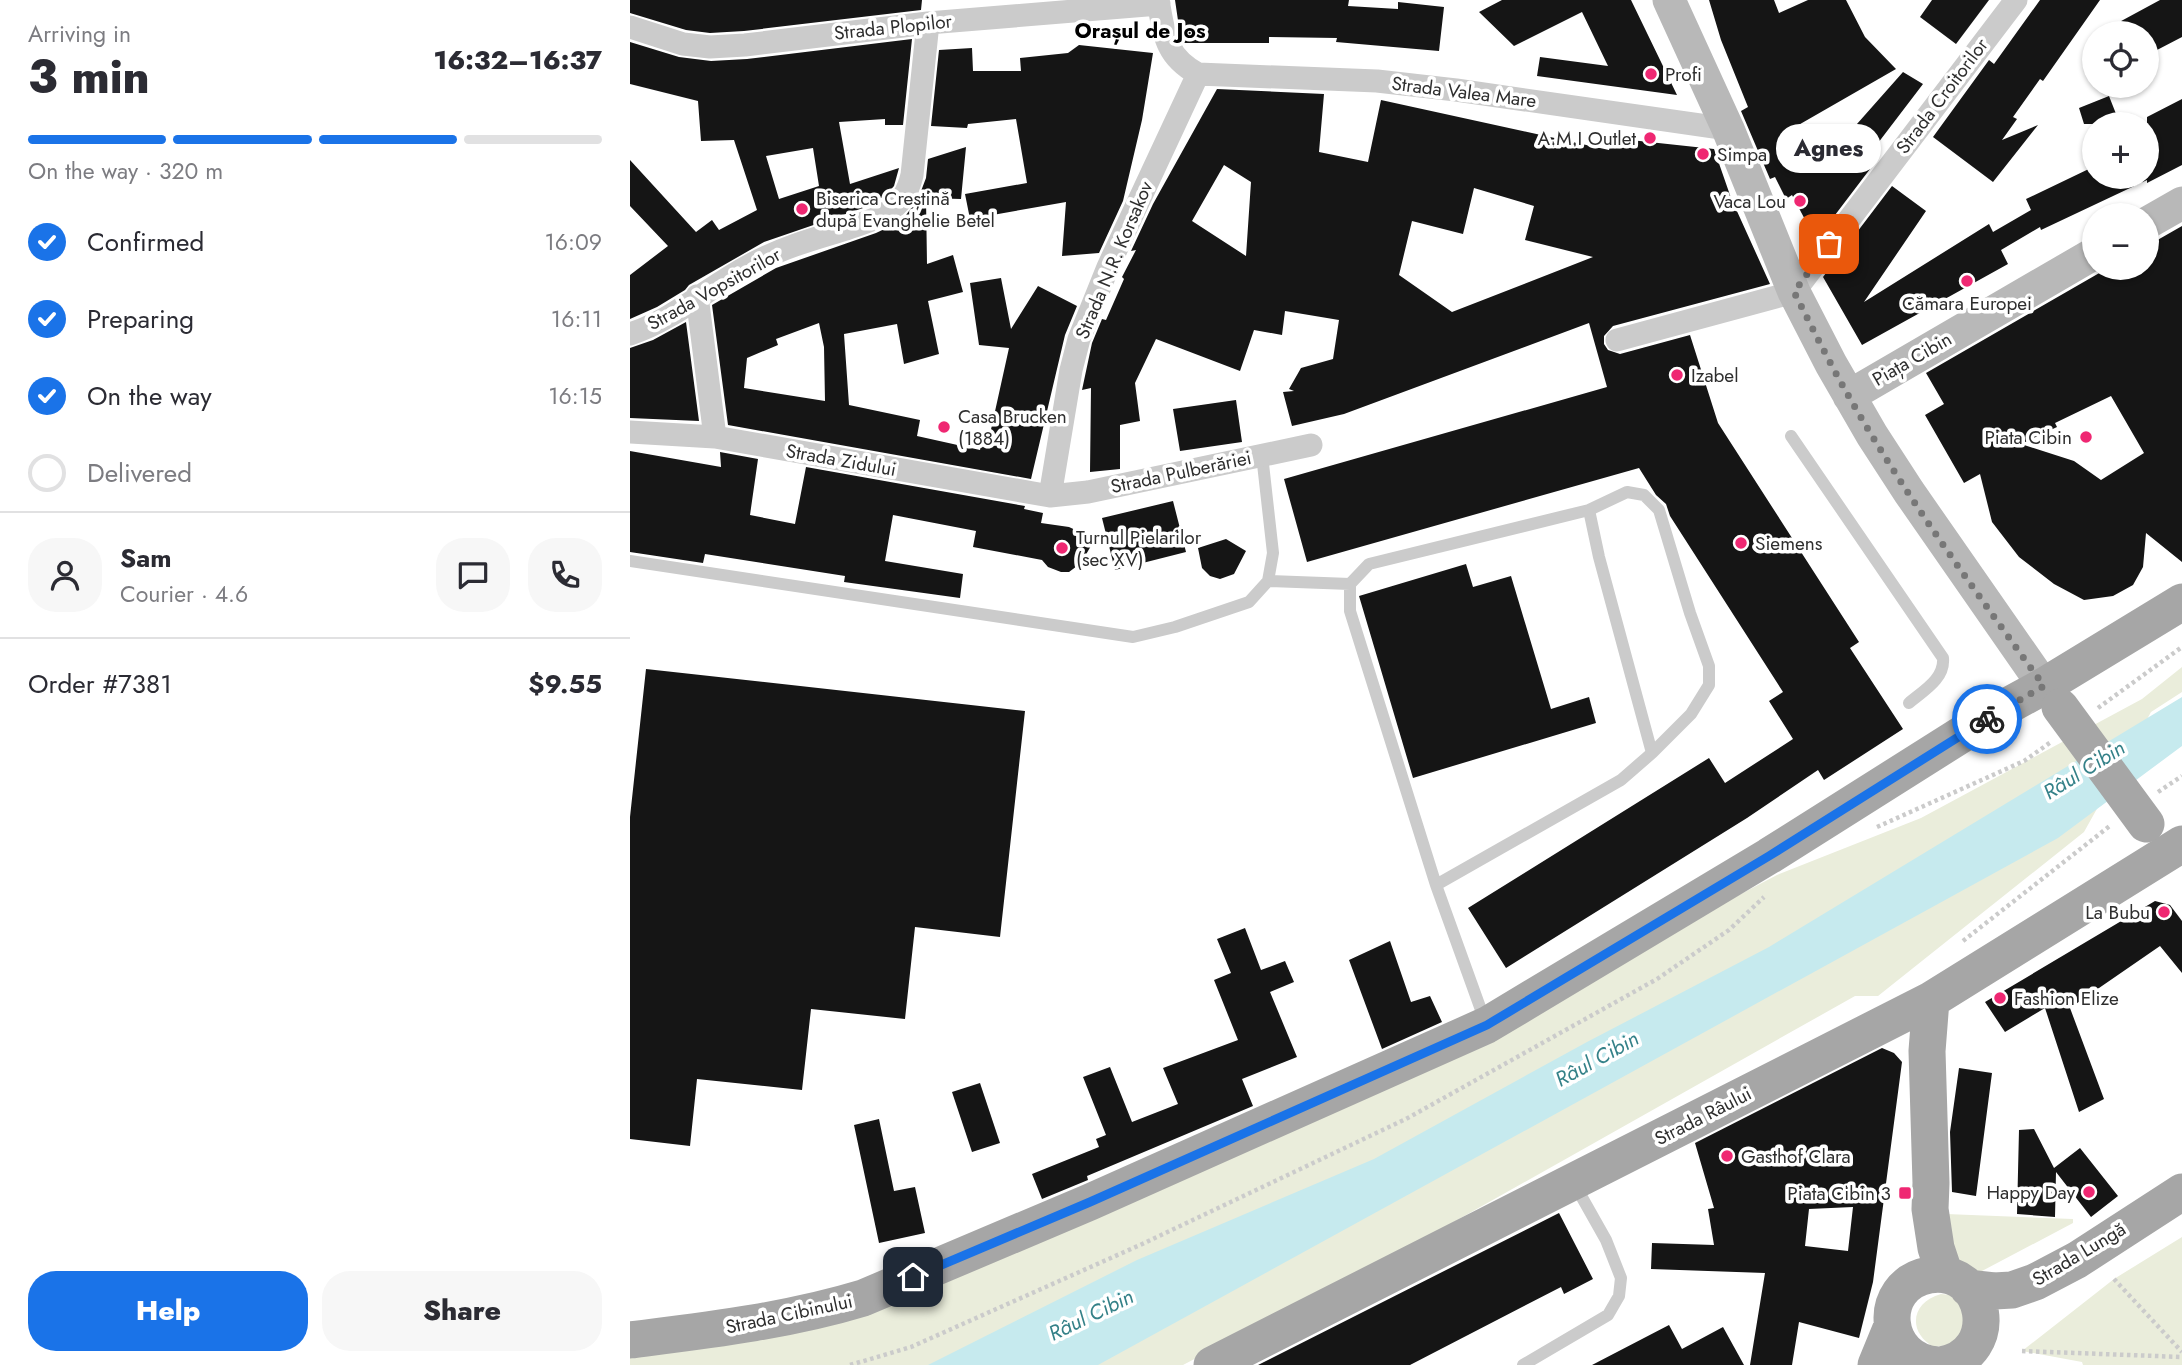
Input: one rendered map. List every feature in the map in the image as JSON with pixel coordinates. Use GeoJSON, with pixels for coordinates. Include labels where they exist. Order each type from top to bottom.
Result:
{"type":"FeatureCollection","features":[{"type":"Feature","properties":{"kind":"main road","name":"Strada Cibinului"},"geometry":{"type":"LineString","coordinates":[[630,1340],[769,1322],[825,1310],[863,1298],[1090,1202],[1487,1025],[1769,856],[2003,709],[2063,711],[2090,659],[2182,602]]}},
{"type":"Feature","properties":{"kind":"main road"},"geometry":{"type":"LineString","coordinates":[[2063,711],[2156,836]]}},
{"type":"Feature","properties":{"kind":"main road","name":"Strada Râului"},"geometry":{"type":"LineString","coordinates":[[1212,1365],[1931,1000],[2156,836]]}},
{"type":"Feature","properties":{"kind":"main road"},"geometry":{"type":"LineString","coordinates":[[1894,1314],[1900,1347],[1909,1356],[1940,1365],[1970,1351],[1981,1331],[1980,1308],[1976,1297],[1957,1282],[1937,1248],[1930,1209],[1927,1051],[1931,1000]]}},
{"type":"Feature","properties":{"kind":"main road","name":"Strada Lungă"},"geometry":{"type":"LineString","coordinates":[[1894,1314],[1904,1289],[1916,1280],[1930,1275],[2003,1291],[2035,1282],[2077,1260],[2182,1192]]}},
{"type":"Feature","properties":{"kind":"main road"},"geometry":{"type":"LineString","coordinates":[[1876,1365],[1911,1272],[1930,1209]]}},
{"type":"Feature","properties":{"kind":"street"},"geometry":{"type":"LineString","coordinates":[[1669,0],[1728,130],[1794,292],[1849,396],[1909,492],[2063,711]]}},
{"type":"Feature","properties":{"kind":"street","name":"Strada Croitorilor"},"geometry":{"type":"LineString","coordinates":[[1794,292],[2015,0]]}},
{"type":"Feature","properties":{"kind":"street"},"geometry":{"type":"LineString","coordinates":[[1158,2],[1170,50],[1184,67],[1198,74]]}},
{"type":"Feature","properties":{"kind":"street","name":"Strada Plopilor"},"geometry":{"type":"LineString","coordinates":[[630,27],[683,44],[710,47],[1158,2]]}},
{"type":"Feature","properties":{"kind":"street","name":"Strada Vopsitorilor"},"geometry":{"type":"LineString","coordinates":[[630,334],[659,322],[697,296],[760,260],[886,214],[900,203],[908,190],[912,175],[928,23]]}},
{"type":"Feature","properties":{"kind":"street","name":"Strada Valea Mare"},"geometry":{"type":"LineString","coordinates":[[1198,74],[1350,80],[1430,87],[1728,130]]}},
{"type":"Feature","properties":{"kind":"street","name":"Strada N.R. Korsakov"},"geometry":{"type":"LineString","coordinates":[[1050,496],[1071,370],[1079,339],[1108,267],[1198,74]]}},
{"type":"Feature","properties":{"kind":"street"},"geometry":{"type":"LineString","coordinates":[[2159,216],[2182,203]]}},
{"type":"Feature","properties":{"kind":"street","name":"Piața Cibin"},"geometry":{"type":"LineString","coordinates":[[1849,396],[2082,261]]}},
{"type":"Feature","properties":{"kind":"street"},"geometry":{"type":"LineString","coordinates":[[1617,340],[1794,292]]}},
{"type":"Feature","properties":{"kind":"street"},"geometry":{"type":"LineString","coordinates":[[697,296],[715,437]]}},
{"type":"Feature","properties":{"kind":"street","name":"Strada Zidului"},"geometry":{"type":"LineString","coordinates":[[630,432],[715,437],[1050,496]]}},
{"type":"Feature","properties":{"kind":"street","name":"Strada Pulberăriei"},"geometry":{"type":"LineString","coordinates":[[1050,496],[1088,492],[1311,445]]}},
{"type":"Feature","properties":{"kind":"lane"},"geometry":{"type":"LineString","coordinates":[[1791,436],[1943,659],[1944,667],[1938,679],[1909,703]]}},
{"type":"Feature","properties":{"kind":"lane"},"geometry":{"type":"LineString","coordinates":[[630,561],[1133,637],[1175,627],[1249,602],[1268,581],[1273,553],[1262,455]]}},
{"type":"Feature","properties":{"kind":"lane"},"geometry":{"type":"LineString","coordinates":[[1436,885],[1621,780],[1653,753],[1691,714],[1709,685],[1709,666],[1659,510],[1644,495],[1628,492],[1589,510],[1369,564],[1350,584],[1350,611],[1436,885],[1487,1025]]}},
{"type":"Feature","properties":{"kind":"lane"},"geometry":{"type":"LineString","coordinates":[[1589,510],[1599,557],[1653,753]]}},
{"type":"Feature","properties":{"kind":"lane"},"geometry":{"type":"LineString","coordinates":[[1268,581],[1350,584]]}},
{"type":"Feature","properties":{"kind":"lane"},"geometry":{"type":"LineString","coordinates":[[1523,1365],[1608,1315],[1619,1296],[1621,1278],[1606,1240],[1573,1182]]}},
{"type":"Feature","properties":{"kind":"path"},"geometry":{"type":"LineString","coordinates":[[1873,828],[2024,761],[2063,711],[2182,647]]}},
{"type":"Feature","properties":{"kind":"path"},"geometry":{"type":"LineString","coordinates":[[1955,948],[2156,836],[2182,776]]}},
{"type":"Feature","properties":{"kind":"path"},"geometry":{"type":"LineString","coordinates":[[850,1365],[923,1342],[1140,1245],[1406,1119],[1657,979],[1729,930],[1765,896]]}},
{"type":"Feature","properties":{"kind":"path"},"geometry":{"type":"LineString","coordinates":[[2114,1279],[2182,1354]]}},
{"type":"Feature","properties":{"kind":"path"},"geometry":{"type":"LineString","coordinates":[[2022,1351],[2182,1354]]}},
{"type":"Feature","properties":{"kind":"green space"},"geometry":{"type":"Polygon","coordinates":[[[2182,667],[2182,692],[2151,712],[2084,832],[1878,996],[1855,996],[1427,1237],[1183,1365],[630,1365],[630,1337],[825,1310],[1486,1028],[1777,875],[1921,818],[2142,699],[2182,667]]]}},
{"type":"Feature","properties":{"kind":"green space"},"geometry":{"type":"Polygon","coordinates":[[[1946,1214],[2073,1219],[2073,1223],[1982,1271],[1969,1271],[1958,1266],[1946,1214]]]}},
{"type":"Feature","properties":{"kind":"green space"},"geometry":{"type":"Polygon","coordinates":[[[2182,1237],[2182,1365],[2083,1365],[2082,1362],[2022,1351],[2114,1279],[2182,1237]]]}},
{"type":"Feature","properties":{"kind":"green space"},"geometry":{"type":"Polygon","coordinates":[[[1941,1294],[1950,1295],[1968,1313],[1959,1343],[1934,1347],[1919,1334],[1916,1318],[1923,1304],[1941,1294]]]}},
{"type":"Feature","properties":{"kind":"water","name":"Râul Cibin"},"geometry":{"type":"Polygon","coordinates":[[[2182,697],[2182,746],[2058,838],[1098,1365],[928,1365],[1137,1260],[1374,1159],[1587,1042],[1769,947],[2182,697]]]}},
{"type":"Feature","properties":{"kind":"building"},"geometry":{"type":"Polygon","coordinates":[[[630,0],[922,0],[921,10],[710,33],[686,30],[630,13],[630,0]]]}},
{"type":"Feature","properties":{"kind":"building"},"geometry":{"type":"Polygon","coordinates":[[[1175,0],[1349,0],[1348,6],[1398,9],[1398,2],[1444,7],[1439,51],[1336,42],[1337,38],[1269,37],[1269,43],[1184,43],[1175,0]]]}},
{"type":"Feature","properties":{"kind":"building"},"geometry":{"type":"Polygon","coordinates":[[[1502,0],[1631,0],[1677,95],[1537,76],[1540,57],[1608,66],[1582,12],[1514,46],[1479,12],[1502,0]]]}},
{"type":"Feature","properties":{"kind":"building"},"geometry":{"type":"Polygon","coordinates":[[[1709,0],[1774,0],[1779,13],[1808,0],[1846,0],[1865,37],[1896,69],[1795,127],[1818,168],[1903,72],[1923,84],[1862,164],[1870,169],[1832,219],[1810,229],[1792,195],[1786,199],[1775,177],[1770,179],[1741,111],[1748,107],[1721,40],[1709,0]]]}},
{"type":"Feature","properties":{"kind":"building"},"geometry":{"type":"Polygon","coordinates":[[[1932,0],[1989,0],[1956,44],[1920,17],[1932,0]]]}},
{"type":"Feature","properties":{"kind":"building"},"geometry":{"type":"Polygon","coordinates":[[[2040,0],[2100,0],[2085,21],[2082,21],[2082,26],[2043,81],[2040,79],[2013,117],[2017,119],[2002,140],[2038,125],[1993,182],[1933,137],[1989,60],[1994,64],[2040,0]]]}},
{"type":"Feature","properties":{"kind":"building"},"geometry":{"type":"Polygon","coordinates":[[[2160,0],[2182,0],[2182,37],[2159,49],[2159,21],[2121,21],[2160,0]]]}},
{"type":"Feature","properties":{"kind":"building"},"geometry":{"type":"Polygon","coordinates":[[[912,39],[903,125],[885,125],[885,119],[839,122],[850,184],[899,168],[894,186],[886,195],[866,207],[764,242],[689,285],[657,307],[630,319],[630,275],[668,246],[630,206],[630,160],[696,232],[712,220],[719,230],[757,210],[734,140],[701,141],[698,101],[630,84],[630,42],[679,57],[711,61],[912,39]],[[813,148],[766,156],[779,199],[819,186],[813,148]]]}},
{"type":"Feature","properties":{"kind":"building"},"geometry":{"type":"Polygon","coordinates":[[[1079,45],[1153,53],[1142,120],[1123,201],[1099,253],[1062,256],[1066,202],[970,219],[965,194],[1027,183],[1016,119],[968,124],[967,128],[931,126],[939,50],[972,48],[973,71],[1021,71],[1020,58],[1068,53],[1079,45]]]}},
{"type":"Feature","properties":{"kind":"building"},"geometry":{"type":"Polygon","coordinates":[[[1217,89],[1324,94],[1319,152],[1368,162],[1381,100],[1609,150],[1612,138],[1714,149],[1731,198],[1770,284],[1613,326],[1604,336],[1604,344],[1608,350],[1620,354],[1690,335],[1718,423],[1859,642],[1850,648],[1903,729],[1824,780],[1818,770],[1747,818],[1506,968],[1468,908],[1709,758],[1725,783],[1793,739],[1769,701],[1783,692],[1670,516],[1666,504],[1656,495],[1639,468],[1307,562],[1284,479],[1607,387],[1589,323],[1344,414],[1292,426],[1283,392],[1294,391],[1289,389],[1301,368],[1333,359],[1339,320],[1285,311],[1282,335],[1254,330],[1240,371],[1156,339],[1135,383],[1140,421],[1120,425],[1120,469],[1090,472],[1091,388],[1082,390],[1092,343],[1102,319],[1106,320],[1124,279],[1122,277],[1136,250],[1131,251],[1153,204],[1217,89]],[[1224,165],[1192,221],[1246,256],[1251,182],[1224,165]],[[1474,188],[1463,234],[1412,221],[1399,275],[1452,312],[1593,257],[1525,240],[1534,206],[1474,188]]]}},
{"type":"Feature","properties":{"kind":"building"},"geometry":{"type":"Polygon","coordinates":[[[2110,98],[2115,112],[2082,112],[2082,118],[2079,108],[2110,98]]]}},
{"type":"Feature","properties":{"kind":"building"},"geometry":{"type":"Polygon","coordinates":[[[2182,99],[2182,165],[2159,177],[2159,112],[2157,112],[2182,99]]]}},
{"type":"Feature","properties":{"kind":"building"},"geometry":{"type":"Polygon","coordinates":[[[966,147],[961,199],[926,198],[927,264],[953,255],[963,292],[928,301],[939,354],[904,364],[897,324],[844,334],[849,405],[920,420],[917,436],[980,450],[982,441],[988,443],[1009,348],[979,345],[970,283],[1001,278],[1011,329],[1038,286],[1077,306],[1065,335],[1031,479],[728,425],[712,305],[776,268],[893,225],[906,215],[918,199],[926,178],[928,159],[966,147]],[[819,323],[776,339],[778,345],[747,358],[744,388],[825,401],[824,347],[819,323]]]}},
{"type":"Feature","properties":{"kind":"building"},"geometry":{"type":"Polygon","coordinates":[[[2082,172],[2082,189],[2128,189],[2098,203],[2082,203],[2082,211],[2041,230],[2040,227],[2001,250],[2008,264],[1862,345],[1823,277],[1892,186],[1926,211],[1864,302],[1989,224],[1993,232],[2031,210],[2026,199],[2082,172]]]}},
{"type":"Feature","properties":{"kind":"building"},"geometry":{"type":"Polygon","coordinates":[[[2182,226],[2182,562],[2146,533],[2143,567],[2133,585],[2113,596],[2084,600],[2054,584],[2019,557],[1992,522],[1980,474],[1964,483],[1925,415],[1944,404],[1926,373],[2087,280],[2159,280],[2159,239],[2182,226]],[[2111,396],[2055,423],[2057,427],[2021,444],[2074,461],[2101,480],[2144,453],[2111,396]]]}},
{"type":"Feature","properties":{"kind":"building"},"geometry":{"type":"Polygon","coordinates":[[[686,322],[699,421],[630,418],[630,348],[653,340],[686,322]]]}},
{"type":"Feature","properties":{"kind":"building"},"geometry":{"type":"Polygon","coordinates":[[[1236,400],[1242,442],[1180,451],[1173,409],[1236,400]]]}},
{"type":"Feature","properties":{"kind":"building"},"geometry":{"type":"Polygon","coordinates":[[[630,451],[721,467],[720,452],[758,459],[750,515],[795,524],[806,467],[1025,506],[1024,509],[1043,513],[1041,523],[1069,527],[1095,539],[1081,563],[1069,572],[1061,572],[1048,567],[1042,560],[973,547],[976,531],[893,515],[885,561],[963,574],[960,598],[844,582],[845,576],[705,554],[703,563],[630,552],[630,451]]]}},
{"type":"Feature","properties":{"kind":"building"},"geometry":{"type":"Polygon","coordinates":[[[1173,501],[1186,552],[1115,570],[1102,518],[1173,501]]]}},
{"type":"Feature","properties":{"kind":"building"},"geometry":{"type":"Polygon","coordinates":[[[1226,539],[1246,551],[1234,574],[1220,579],[1210,576],[1202,568],[1198,548],[1226,539]]]}},
{"type":"Feature","properties":{"kind":"building"},"geometry":{"type":"Polygon","coordinates":[[[1466,564],[1473,587],[1511,576],[1551,709],[1589,697],[1596,723],[1413,778],[1359,596],[1466,564]]]}},
{"type":"Feature","properties":{"kind":"building"},"geometry":{"type":"Polygon","coordinates":[[[646,669],[1025,711],[1000,937],[915,927],[905,1019],[811,1009],[802,1090],[697,1079],[690,1146],[630,1139],[630,817],[646,669]]]}},
{"type":"Feature","properties":{"kind":"building"},"geometry":{"type":"Polygon","coordinates":[[[2155,901],[2170,905],[2182,921],[2182,973],[2160,946],[2070,1008],[2104,1099],[2079,1112],[2045,1008],[2005,1032],[1985,1002],[2155,901]]]}},
{"type":"Feature","properties":{"kind":"building"},"geometry":{"type":"Polygon","coordinates":[[[1245,928],[1261,970],[1285,961],[1294,982],[1270,992],[1297,1057],[1242,1079],[1253,1106],[1087,1176],[1088,1180],[1042,1199],[1032,1174],[1099,1147],[1096,1139],[1106,1135],[1083,1077],[1110,1067],[1132,1122],[1178,1104],[1163,1068],[1238,1040],[1214,980],[1231,973],[1217,939],[1245,928]]]}},
{"type":"Feature","properties":{"kind":"building"},"geometry":{"type":"Polygon","coordinates":[[[1390,941],[1411,1002],[1430,996],[1442,1022],[1382,1049],[1349,960],[1390,941]]]}},
{"type":"Feature","properties":{"kind":"building"},"geometry":{"type":"Polygon","coordinates":[[[1882,1048],[1894,1053],[1902,1062],[1873,1282],[1859,1338],[1799,1322],[1792,1365],[1750,1365],[1765,1273],[1651,1269],[1652,1243],[1714,1245],[1708,1209],[1714,1208],[1695,1143],[1882,1048]],[[1853,1207],[1809,1209],[1805,1246],[1848,1251],[1853,1207]]]}},
{"type":"Feature","properties":{"kind":"building"},"geometry":{"type":"Polygon","coordinates":[[[1959,1068],[1992,1073],[1976,1196],[1952,1192],[1950,1132],[1959,1068]]]}},
{"type":"Feature","properties":{"kind":"building"},"geometry":{"type":"Polygon","coordinates":[[[980,1083],[1000,1143],[972,1152],[952,1092],[980,1083]]]}},
{"type":"Feature","properties":{"kind":"building"},"geometry":{"type":"Polygon","coordinates":[[[879,1119],[894,1191],[915,1187],[925,1233],[879,1243],[854,1125],[879,1119]]]}},
{"type":"Feature","properties":{"kind":"building"},"geometry":{"type":"Polygon","coordinates":[[[2034,1129],[2054,1168],[2080,1148],[2118,1196],[2091,1217],[2056,1172],[2055,1217],[2017,1214],[2019,1130],[2034,1129]]]}},
{"type":"Feature","properties":{"kind":"building"},"geometry":{"type":"Polygon","coordinates":[[[1559,1213],[1593,1279],[1564,1294],[1561,1287],[1410,1365],[1258,1365],[1559,1213]]]}},
{"type":"Feature","properties":{"kind":"building"},"geometry":{"type":"Polygon","coordinates":[[[1669,1325],[1682,1349],[1723,1327],[1744,1365],[1592,1365],[1669,1325]]]}},
{"type":"Feature","properties":{"kind":"way so far"},"geometry":{"type":"LineString","coordinates":[[1829,244],[1794,292],[1872,435],[2004,632],[2044,686],[1987,719]]}},
{"type":"Feature","properties":{"kind":"place","name":"Profi"},"geometry":{"type":"Point","coordinates":[1651,74]}},
{"type":"Feature","properties":{"kind":"place","name":"A.M.I Outlet"},"geometry":{"type":"Point","coordinates":[1650,138]}},
{"type":"Feature","properties":{"kind":"place","name":"Simpa"},"geometry":{"type":"Point","coordinates":[1703,154]}},
{"type":"Feature","properties":{"kind":"place","name":"Vaca Lou"},"geometry":{"type":"Point","coordinates":[1800,201]}},
{"type":"Feature","properties":{"kind":"place","name":"Biserica Creștină după Evanghelie Betel"},"geometry":{"type":"Point","coordinates":[802,209]}},
{"type":"Feature","properties":{"kind":"place","name":"Agnes"},"geometry":{"type":"Point","coordinates":[1829,244]}},
{"type":"Feature","properties":{"kind":"place","name":"Cămara Europei"},"geometry":{"type":"Point","coordinates":[1967,281]}},
{"type":"Feature","properties":{"kind":"place","name":"Izabel"},"geometry":{"type":"Point","coordinates":[1677,375]}},
{"type":"Feature","properties":{"kind":"place","name":"Casa Brucken (1884)"},"geometry":{"type":"Point","coordinates":[944,427]}},
{"type":"Feature","properties":{"kind":"place","name":"Piata Cibin"},"geometry":{"type":"Point","coordinates":[2086,437]}},
{"type":"Feature","properties":{"kind":"place","name":"Siemens"},"geometry":{"type":"Point","coordinates":[1741,543]}},
{"type":"Feature","properties":{"kind":"place","name":"Turnul Pielarilor (sec XV)"},"geometry":{"type":"Point","coordinates":[1062,548]}},
{"type":"Feature","properties":{"kind":"place","name":"La Bubu"},"geometry":{"type":"Point","coordinates":[2164,912]}},
{"type":"Feature","properties":{"kind":"place","name":"Fashion Elize"},"geometry":{"type":"Point","coordinates":[2000,998]}},
{"type":"Feature","properties":{"kind":"place","name":"Gasthof Clara"},"geometry":{"type":"Point","coordinates":[1727,1156]}},
{"type":"Feature","properties":{"kind":"place","name":"Happy Day"},"geometry":{"type":"Point","coordinates":[2089,1192]}},
{"type":"Feature","properties":{"kind":"place","name":"Piata Cibin 3"},"geometry":{"type":"Point","coordinates":[1905,1193]}},
{"type":"Feature","properties":{"kind":"district","name":"Orașul de Jos"},"geometry":{"type":"Point","coordinates":[1140,31]}},
{"type":"Feature","properties":{"kind":"route"},"geometry":{"type":"LineString","coordinates":[[913,1277],[1090,1202],[1487,1025],[1769,856],[1987,719]]}}]}
